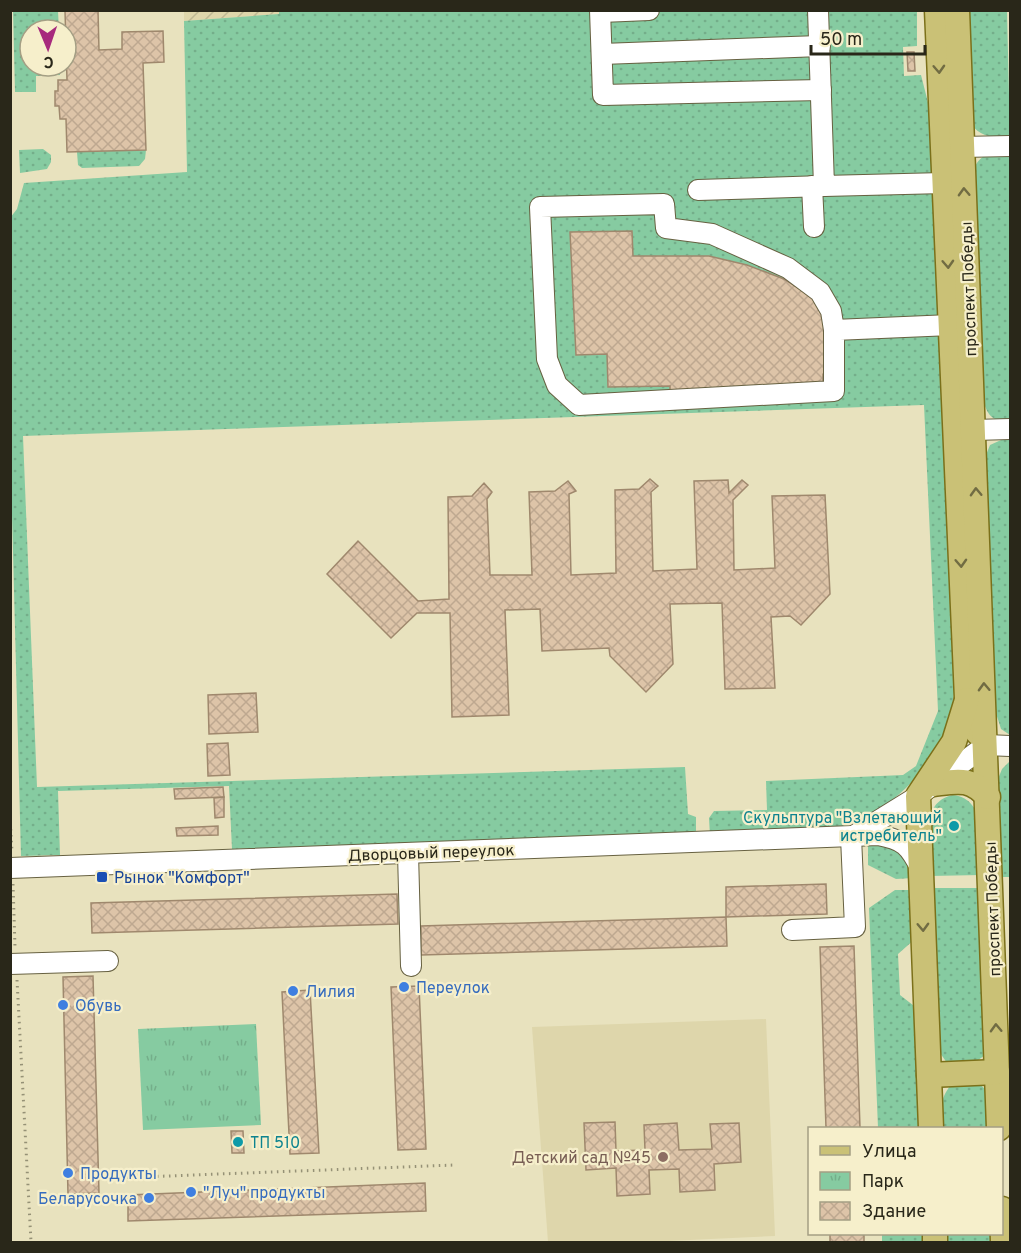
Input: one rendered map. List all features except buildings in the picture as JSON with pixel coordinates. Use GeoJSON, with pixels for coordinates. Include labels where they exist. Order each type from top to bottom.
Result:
{"type":"FeatureCollection","features":[{"type":"Feature","properties":{"kind":"main road","name":"проспект Победы"},"geometry":{"type":"LineString","coordinates":[[937,10],[953,148],[944,183],[951,325],[964,430],[986,745],[1004,1072],[999,1127]]}},
{"type":"Feature","properties":{"kind":"main road","name":"проспект Победы"},"geometry":{"type":"LineString","coordinates":[[957,10],[953,148],[964,430],[967,699],[973,726],[986,745]]}},
{"type":"Feature","properties":{"kind":"main road","name":"проспект Победы"},"geometry":{"type":"LineString","coordinates":[[926,790],[954,742],[967,699]]}},
{"type":"Feature","properties":{"kind":"main road"},"geometry":{"type":"LineString","coordinates":[[931,1127],[921,869],[926,790],[962,780],[979,786],[988,797]]}},
{"type":"Feature","properties":{"kind":"main road"},"geometry":{"type":"LineString","coordinates":[[929,1075],[1004,1072]]}},
{"type":"Feature","properties":{"kind":"street"},"geometry":{"type":"LineString","coordinates":[[649,10],[601,11],[603,95],[821,90]]}},
{"type":"Feature","properties":{"kind":"street"},"geometry":{"type":"LineString","coordinates":[[814,227],[818,186],[821,90],[819,10]]}},
{"type":"Feature","properties":{"kind":"street"},"geometry":{"type":"LineString","coordinates":[[602,54],[820,46]]}},
{"type":"Feature","properties":{"kind":"street"},"geometry":{"type":"LineString","coordinates":[[953,148],[1011,146]]}},
{"type":"Feature","properties":{"kind":"street"},"geometry":{"type":"LineString","coordinates":[[698,190],[944,183]]}},
{"type":"Feature","properties":{"kind":"street"},"geometry":{"type":"LineString","coordinates":[[664,204],[666,228],[712,234],[788,268],[820,292],[831,311],[834,330],[834,391],[579,405],[557,385],[547,358],[540,207],[664,204]]}},
{"type":"Feature","properties":{"kind":"street"},"geometry":{"type":"LineString","coordinates":[[834,330],[951,325]]}},
{"type":"Feature","properties":{"kind":"street"},"geometry":{"type":"LineString","coordinates":[[964,430],[1011,429]]}},
{"type":"Feature","properties":{"kind":"street"},"geometry":{"type":"LineString","coordinates":[[792,930],[855,927],[851,837],[926,790],[986,745],[1011,746]]}},
{"type":"Feature","properties":{"kind":"street","name":"Дворцовый переулок"},"geometry":{"type":"LineString","coordinates":[[10,868],[878,835],[896,838],[910,848],[921,869]]}},
{"type":"Feature","properties":{"kind":"street"},"geometry":{"type":"LineString","coordinates":[[408,853],[411,966]]}},
{"type":"Feature","properties":{"kind":"street"},"geometry":{"type":"LineString","coordinates":[[13,964],[108,960]]}},
{"type":"Feature","properties":{"kind":"path"},"geometry":{"type":"LineString","coordinates":[[13,892],[13,964],[31,1242]]}},
{"type":"Feature","properties":{"kind":"path"},"geometry":{"type":"LineString","coordinates":[[115,1178],[455,1165]]}},
{"type":"Feature","properties":{"kind":"shaded area"},"geometry":{"type":"Polygon","coordinates":[[[279,10],[280,14],[184,21],[184,11],[279,10]]]}},
{"type":"Feature","properties":{"kind":"shaded area"},"geometry":{"type":"Polygon","coordinates":[[[766,1019],[775,1236],[647,1242],[548,1242],[532,1027],[766,1019]]]}},
{"type":"Feature","properties":{"kind":"green space"},"geometry":{"type":"Polygon","coordinates":[[[279,10],[917,11],[917,46],[903,47],[904,76],[921,75],[934,126],[956,673],[951,713],[940,741],[929,761],[899,795],[860,819],[839,828],[816,833],[777,836],[710,836],[709,818],[714,811],[767,810],[766,781],[903,775],[916,766],[938,711],[924,405],[23,436],[37,787],[685,767],[688,814],[696,817],[696,836],[232,849],[229,786],[58,791],[60,855],[21,856],[11,477],[10,218],[17,209],[24,183],[187,172],[184,21],[279,14],[279,10]]]}},
{"type":"Feature","properties":{"kind":"green space"},"geometry":{"type":"Polygon","coordinates":[[[13,11],[58,11],[58,18],[18,18],[18,78],[36,78],[36,92],[15,92],[13,11]]]}},
{"type":"Feature","properties":{"kind":"green space"},"geometry":{"type":"Polygon","coordinates":[[[968,11],[1007,11],[1010,137],[984,135],[971,124],[968,11]]]}},
{"type":"Feature","properties":{"kind":"green space"},"geometry":{"type":"Polygon","coordinates":[[[43,149],[51,155],[51,162],[47,169],[20,173],[19,150],[43,149]]]}},
{"type":"Feature","properties":{"kind":"green space"},"geometry":{"type":"Polygon","coordinates":[[[146,150],[145,159],[139,166],[82,168],[78,165],[77,152],[146,150]]]}},
{"type":"Feature","properties":{"kind":"green space"},"geometry":{"type":"Polygon","coordinates":[[[1010,151],[1010,422],[999,421],[992,417],[983,400],[974,170],[976,164],[984,157],[993,153],[1010,151]]]}},
{"type":"Feature","properties":{"kind":"green space"},"geometry":{"type":"Polygon","coordinates":[[[1010,436],[1010,735],[1001,729],[995,710],[984,460],[990,445],[1010,436]]]}},
{"type":"Feature","properties":{"kind":"green space"},"geometry":{"type":"Polygon","coordinates":[[[1010,761],[1010,877],[1002,877],[998,779],[1002,769],[1010,761]]]}},
{"type":"Feature","properties":{"kind":"green space"},"geometry":{"type":"Polygon","coordinates":[[[953,795],[965,798],[977,815],[980,826],[982,875],[929,876],[927,840],[930,816],[934,807],[942,799],[953,795]]]}},
{"type":"Feature","properties":{"kind":"green space"},"geometry":{"type":"Polygon","coordinates":[[[868,843],[877,843],[898,851],[911,869],[913,878],[896,879],[868,865],[868,843]]]}},
{"type":"Feature","properties":{"kind":"green space"},"geometry":{"type":"Polygon","coordinates":[[[930,888],[983,888],[985,1055],[973,1064],[947,1063],[938,1050],[930,888]]]}},
{"type":"Feature","properties":{"kind":"green space"},"geometry":{"type":"Polygon","coordinates":[[[895,890],[914,890],[915,939],[898,954],[900,995],[918,1009],[924,1127],[878,1127],[869,908],[895,890]]]}},
{"type":"Feature","properties":{"kind":"green space"},"geometry":{"type":"Polygon","coordinates":[[[256,1024],[261,1125],[143,1130],[138,1029],[256,1024]]]}},
{"type":"Feature","properties":{"kind":"green space"},"geometry":{"type":"Polygon","coordinates":[[[975,1082],[986,1090],[992,1108],[994,1127],[942,1127],[944,1095],[951,1085],[975,1082]]]}},
{"type":"Feature","properties":{"kind":"green space"},"geometry":{"type":"Polygon","coordinates":[[[882,1235],[928,1235],[929,1242],[882,1242],[882,1235]]]}},
{"type":"Feature","properties":{"kind":"green space"},"geometry":{"type":"Polygon","coordinates":[[[946,1235],[997,1235],[997,1242],[946,1242],[946,1235]]]}},
{"type":"Feature","properties":{"kind":"place","name":"Скульптура \"Взлетающий истребитель\""},"geometry":{"type":"Point","coordinates":[954,826]}},
{"type":"Feature","properties":{"kind":"place","name":"Рынок \"Комфорт\""},"geometry":{"type":"Point","coordinates":[102,877]}},
{"type":"Feature","properties":{"kind":"place","name":"Переулок"},"geometry":{"type":"Point","coordinates":[404,987]}},
{"type":"Feature","properties":{"kind":"place","name":"Лилия"},"geometry":{"type":"Point","coordinates":[293,991]}},
{"type":"Feature","properties":{"kind":"place","name":"Обувь"},"geometry":{"type":"Point","coordinates":[63,1005]}},
{"type":"Feature","properties":{"kind":"place","name":"ТП 510"},"geometry":{"type":"Point","coordinates":[238,1142]}},
{"type":"Feature","properties":{"kind":"place","name":"Детский сад №45"},"geometry":{"type":"Point","coordinates":[663,1157]}},
{"type":"Feature","properties":{"kind":"place","name":"Продукты"},"geometry":{"type":"Point","coordinates":[68,1173]}},
{"type":"Feature","properties":{"kind":"place","name":"\"Луч\" продукты"},"geometry":{"type":"Point","coordinates":[191,1192]}},
{"type":"Feature","properties":{"kind":"place","name":"Беларусочка"},"geometry":{"type":"Point","coordinates":[149,1198]}}]}
